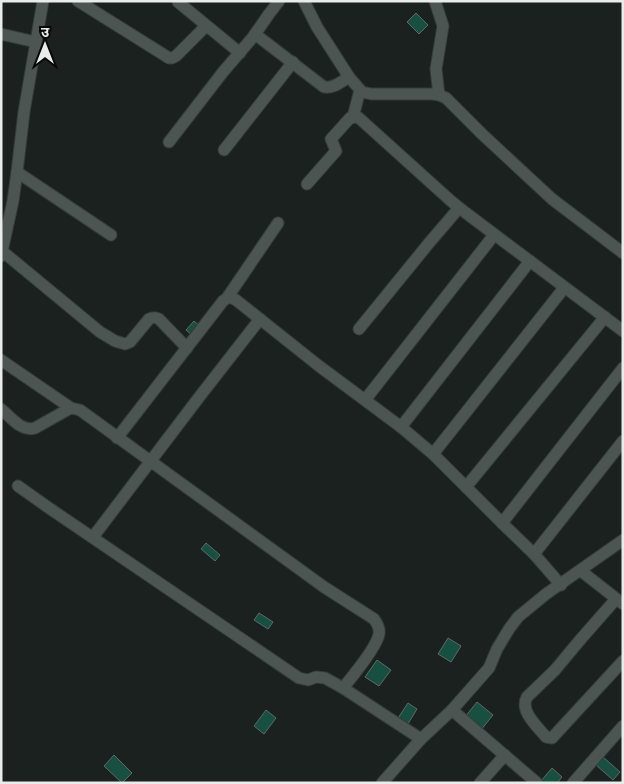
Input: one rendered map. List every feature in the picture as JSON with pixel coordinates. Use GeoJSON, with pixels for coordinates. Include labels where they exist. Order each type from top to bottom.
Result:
{"type":"FeatureCollection","features":[{"type":"Feature","properties":{"kind":"street"},"geometry":{"type":"LineString","coordinates":[[43,1],[24,112],[17,172],[2,253],[100,332],[114,341],[126,344],[130,342],[149,319],[155,317],[187,348]]}},
{"type":"Feature","properties":{"kind":"street"},"geometry":{"type":"LineString","coordinates":[[78,1],[169,58],[176,56],[206,26]]}},
{"type":"Feature","properties":{"kind":"street"},"geometry":{"type":"LineString","coordinates":[[169,142],[279,1]]}},
{"type":"Feature","properties":{"kind":"street"},"geometry":{"type":"LineString","coordinates":[[435,1],[443,26],[436,69],[439,95]]}},
{"type":"Feature","properties":{"kind":"street"},"geometry":{"type":"LineString","coordinates":[[178,2],[240,53]]}},
{"type":"Feature","properties":{"kind":"street"},"geometry":{"type":"LineString","coordinates":[[309,4],[318,27],[348,77],[360,90],[371,94],[439,95],[446,98],[552,199],[623,253]]}},
{"type":"Feature","properties":{"kind":"street"},"geometry":{"type":"LineString","coordinates":[[1,34],[36,42]]}},
{"type":"Feature","properties":{"kind":"street"},"geometry":{"type":"LineString","coordinates":[[255,34],[327,88],[348,77]]}},
{"type":"Feature","properties":{"kind":"street"},"geometry":{"type":"LineString","coordinates":[[224,150],[293,62]]}},
{"type":"Feature","properties":{"kind":"street"},"geometry":{"type":"LineString","coordinates":[[353,117],[360,90]]}},
{"type":"Feature","properties":{"kind":"street"},"geometry":{"type":"LineString","coordinates":[[307,184],[336,151],[331,139],[348,120],[353,117],[359,118],[459,208],[623,331]]}},
{"type":"Feature","properties":{"kind":"street"},"geometry":{"type":"LineString","coordinates":[[17,172],[111,235]]}},
{"type":"Feature","properties":{"kind":"street"},"geometry":{"type":"LineString","coordinates":[[359,329],[459,208]]}},
{"type":"Feature","properties":{"kind":"street"},"geometry":{"type":"LineString","coordinates":[[117,438],[227,298],[278,223]]}},
{"type":"Feature","properties":{"kind":"street"},"geometry":{"type":"LineString","coordinates":[[365,400],[494,235]]}},
{"type":"Feature","properties":{"kind":"street"},"geometry":{"type":"LineString","coordinates":[[401,427],[530,261]]}},
{"type":"Feature","properties":{"kind":"street"},"geometry":{"type":"LineString","coordinates":[[433,454],[564,288]]}},
{"type":"Feature","properties":{"kind":"street"},"geometry":{"type":"LineString","coordinates":[[227,298],[236,300],[319,366],[401,427],[433,454],[534,554],[561,584]]}},
{"type":"Feature","properties":{"kind":"street"},"geometry":{"type":"LineString","coordinates":[[466,488],[605,317]]}},
{"type":"Feature","properties":{"kind":"street"},"geometry":{"type":"LineString","coordinates":[[93,537],[260,319]]}},
{"type":"Feature","properties":{"kind":"street"},"geometry":{"type":"LineString","coordinates":[[1,360],[72,408],[80,410],[324,587],[374,619],[379,629],[376,644],[343,688]]}},
{"type":"Feature","properties":{"kind":"street"},"geometry":{"type":"LineString","coordinates":[[502,523],[623,368]]}},
{"type":"Feature","properties":{"kind":"street"},"geometry":{"type":"LineString","coordinates":[[1,409],[22,427],[30,429],[72,408]]}},
{"type":"Feature","properties":{"kind":"street"},"geometry":{"type":"LineString","coordinates":[[534,554],[623,441]]}},
{"type":"Feature","properties":{"kind":"street"},"geometry":{"type":"LineString","coordinates":[[18,486],[299,678],[308,680],[316,677],[325,678],[421,739]]}},
{"type":"Feature","properties":{"kind":"street"},"geometry":{"type":"LineString","coordinates":[[384,782],[421,739],[452,710],[489,668],[498,649],[518,617],[546,594],[623,540]]}},
{"type":"Feature","properties":{"kind":"street"},"geometry":{"type":"LineString","coordinates":[[580,571],[619,602],[580,640],[555,670],[527,697],[525,702],[526,710],[546,738],[552,738],[623,661]]}},
{"type":"Feature","properties":{"kind":"street"},"geometry":{"type":"LineString","coordinates":[[452,710],[538,783]]}},
{"type":"Feature","properties":{"kind":"street"},"geometry":{"type":"LineString","coordinates":[[573,783],[623,726]]}},
{"type":"Feature","properties":{"kind":"street"},"geometry":{"type":"LineString","coordinates":[[480,783],[505,754]]}},
{"type":"Feature","properties":{"kind":"building"},"geometry":{"type":"Polygon","coordinates":[[[416,13],[428,25],[419,34],[407,22],[416,13]]]}},
{"type":"Feature","properties":{"kind":"building"},"geometry":{"type":"Polygon","coordinates":[[[194,321],[201,327],[193,336],[186,330],[194,321]]]}},
{"type":"Feature","properties":{"kind":"building"},"geometry":{"type":"Polygon","coordinates":[[[206,543],[220,555],[215,561],[201,549],[206,543]]]}},
{"type":"Feature","properties":{"kind":"building"},"geometry":{"type":"Polygon","coordinates":[[[259,613],[273,622],[268,629],[254,620],[259,613]]]}},
{"type":"Feature","properties":{"kind":"building"},"geometry":{"type":"Polygon","coordinates":[[[448,638],[461,646],[451,662],[438,654],[448,638]]]}},
{"type":"Feature","properties":{"kind":"building"},"geometry":{"type":"Polygon","coordinates":[[[377,660],[391,670],[379,686],[365,677],[377,660]]]}},
{"type":"Feature","properties":{"kind":"building"},"geometry":{"type":"Polygon","coordinates":[[[477,702],[493,715],[481,730],[465,717],[477,702]]]}},
{"type":"Feature","properties":{"kind":"building"},"geometry":{"type":"Polygon","coordinates":[[[408,703],[417,709],[406,727],[396,721],[408,703]]]}},
{"type":"Feature","properties":{"kind":"building"},"geometry":{"type":"Polygon","coordinates":[[[266,710],[276,718],[264,734],[254,726],[266,710]]]}},
{"type":"Feature","properties":{"kind":"building"},"geometry":{"type":"Polygon","coordinates":[[[114,755],[132,773],[122,783],[104,766],[114,755]]]}},
{"type":"Feature","properties":{"kind":"building"},"geometry":{"type":"Polygon","coordinates":[[[603,757],[620,772],[613,780],[596,765],[603,757]]]}},
{"type":"Feature","properties":{"kind":"building"},"geometry":{"type":"Polygon","coordinates":[[[552,768],[562,777],[557,783],[542,783],[541,781],[552,768]]]}}]}
